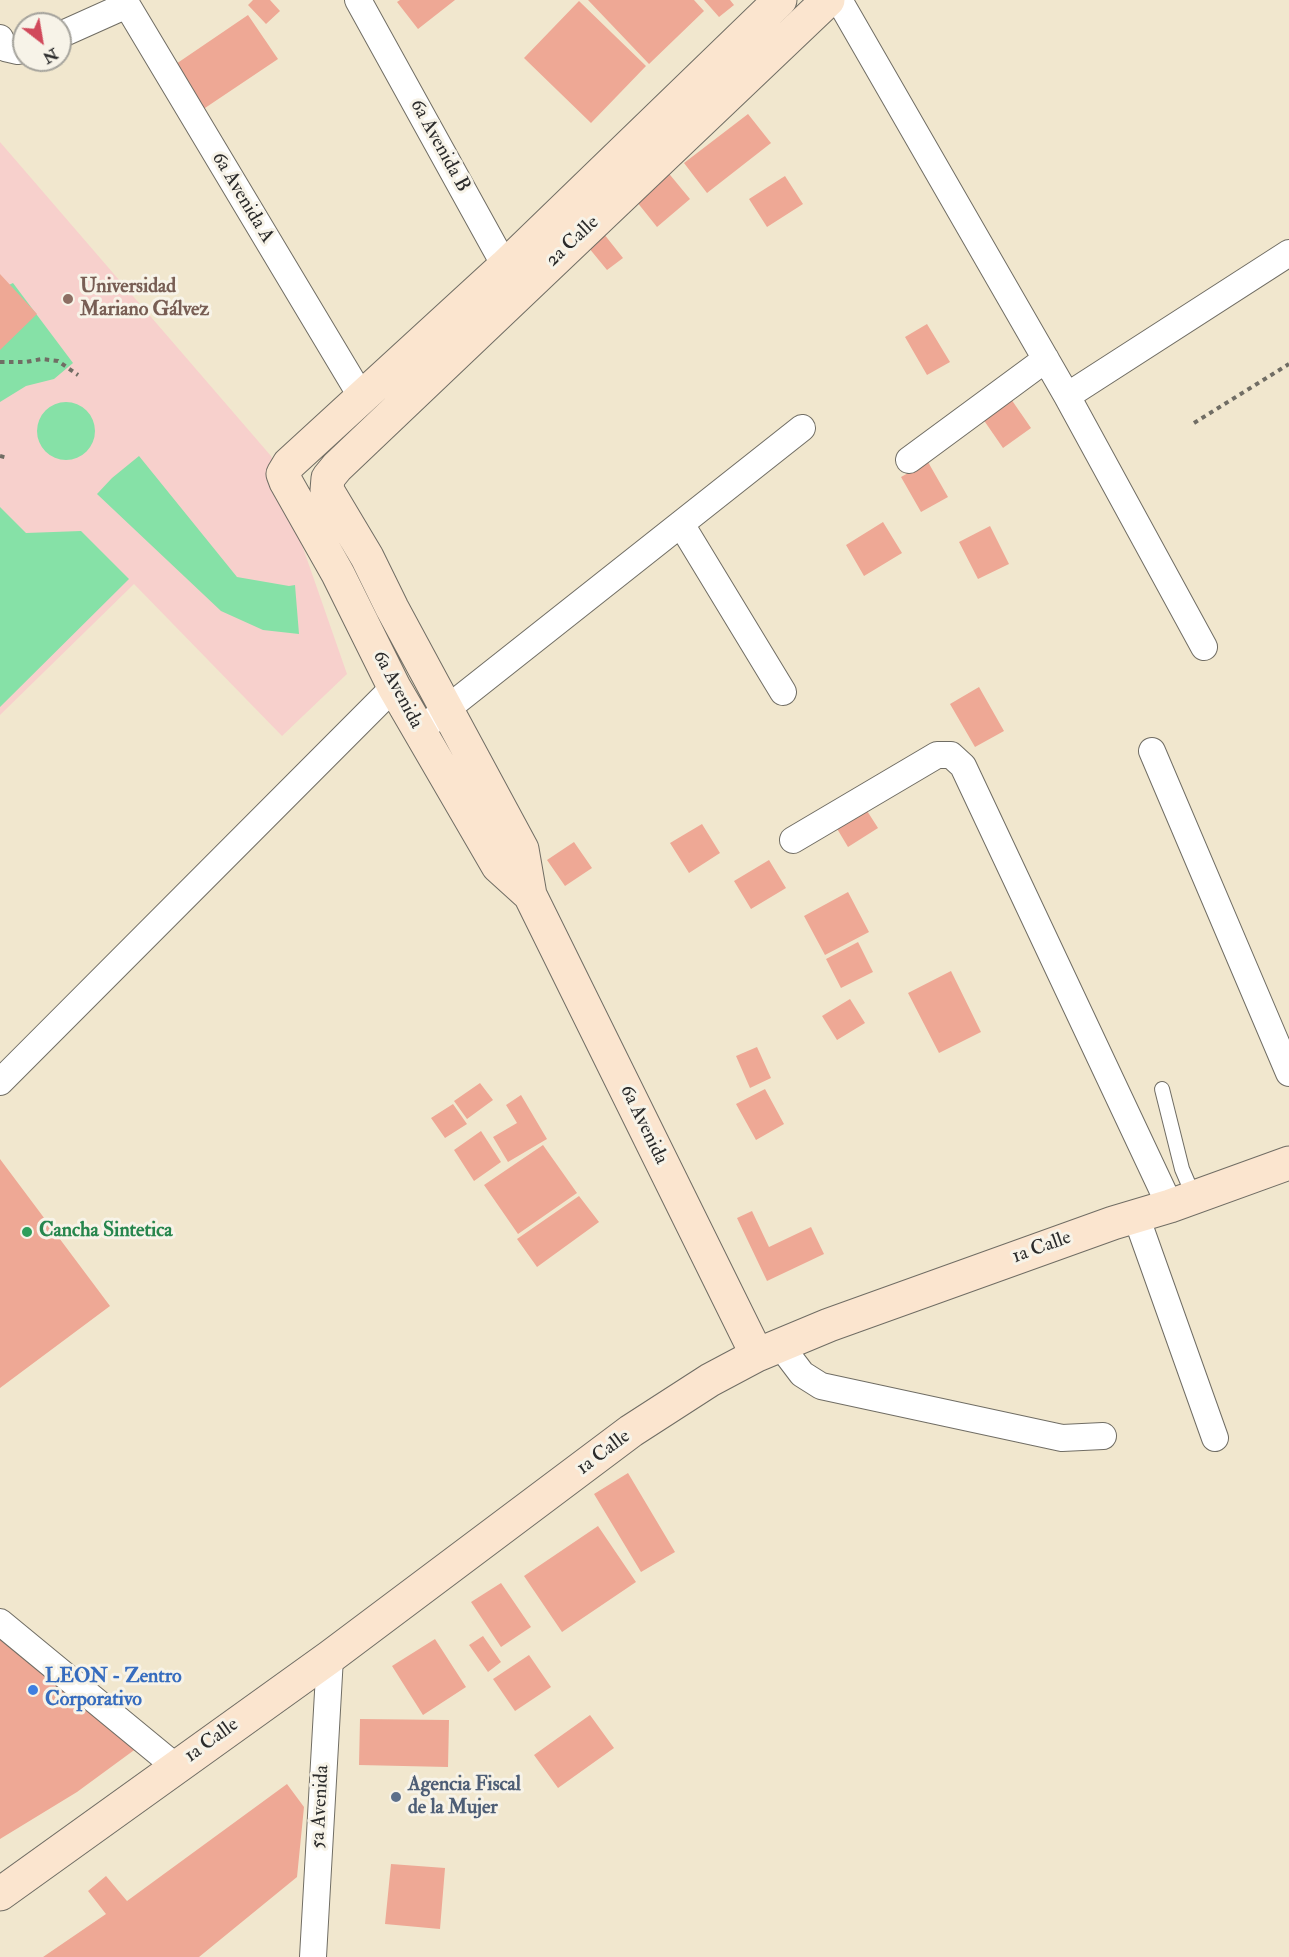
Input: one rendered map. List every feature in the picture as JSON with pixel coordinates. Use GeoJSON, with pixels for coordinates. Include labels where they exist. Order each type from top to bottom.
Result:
{"type":"FeatureCollection","features":[{"type":"Feature","properties":{"kind":"street","name":"6a Avenida B"},"geometry":{"type":"LineString","coordinates":[[358,0],[514,277]]}},
{"type":"Feature","properties":{"kind":"street","name":"2a Calle"},"geometry":{"type":"LineString","coordinates":[[327,490],[328,478],[337,467],[514,277],[780,0]]}},
{"type":"Feature","properties":{"kind":"street","name":"2a Calle"},"geometry":{"type":"LineString","coordinates":[[283,474],[289,464],[361,396],[514,277],[828,0]]}},
{"type":"Feature","properties":{"kind":"street"},"geometry":{"type":"LineString","coordinates":[[839,0],[1046,358],[1204,646]]}},
{"type":"Feature","properties":{"kind":"street"},"geometry":{"type":"LineString","coordinates":[[72,29],[125,3]]}},
{"type":"Feature","properties":{"kind":"street","name":"6a Avenida A"},"geometry":{"type":"LineString","coordinates":[[125,3],[361,396]]}},
{"type":"Feature","properties":{"kind":"street"},"geometry":{"type":"LineString","coordinates":[[0,38],[5,48],[12,50]]}},
{"type":"Feature","properties":{"kind":"street"},"geometry":{"type":"LineString","coordinates":[[1067,396],[1289,253]]}},
{"type":"Feature","properties":{"kind":"street"},"geometry":{"type":"LineString","coordinates":[[909,460],[1046,358]]}},
{"type":"Feature","properties":{"kind":"street"},"geometry":{"type":"LineString","coordinates":[[419,731],[802,428]]}},
{"type":"Feature","properties":{"kind":"street","name":"6a Avenida"},"geometry":{"type":"LineString","coordinates":[[283,474],[338,574],[394,687],[498,866],[530,895]]}},
{"type":"Feature","properties":{"kind":"street","name":"6a Avenida"},"geometry":{"type":"LineString","coordinates":[[327,490],[367,557],[392,608],[522,849],[530,895],[768,1350]]}},
{"type":"Feature","properties":{"kind":"street"},"geometry":{"type":"LineString","coordinates":[[681,524],[783,692]]}},
{"type":"Feature","properties":{"kind":"street"},"geometry":{"type":"LineString","coordinates":[[4,1070],[394,687]]}},
{"type":"Feature","properties":{"kind":"street"},"geometry":{"type":"LineString","coordinates":[[1152,751],[1289,1073]]}},
{"type":"Feature","properties":{"kind":"street"},"geometry":{"type":"LineString","coordinates":[[793,840],[937,755],[951,755],[963,766],[1182,1202]]}},
{"type":"Feature","properties":{"kind":"street","name":"1a Calle"},"geometry":{"type":"LineString","coordinates":[[0,1894],[330,1657],[632,1431],[710,1380],[768,1350],[862,1313],[1289,1163]]}},
{"type":"Feature","properties":{"kind":"street"},"geometry":{"type":"LineString","coordinates":[[1136,1216],[1215,1438]]}},
{"type":"Feature","properties":{"kind":"street"},"geometry":{"type":"LineString","coordinates":[[768,1350],[821,1386],[1062,1438],[1102,1436]]}},
{"type":"Feature","properties":{"kind":"street"},"geometry":{"type":"LineString","coordinates":[[0,1622],[176,1767]]}},
{"type":"Feature","properties":{"kind":"street","name":"5a Avenida"},"geometry":{"type":"LineString","coordinates":[[313,1957],[330,1657]]}},
{"type":"Feature","properties":{"kind":"lane"},"geometry":{"type":"LineString","coordinates":[[1162,1089],[1182,1169],[1182,1202]]}},
{"type":"Feature","properties":{"kind":"path"},"geometry":{"type":"LineString","coordinates":[[0,362],[26,362],[42,359],[58,361],[78,375]]}},
{"type":"Feature","properties":{"kind":"path"},"geometry":{"type":"LineString","coordinates":[[1194,423],[1289,364]]}},
{"type":"Feature","properties":{"kind":"path"},"geometry":{"type":"LineString","coordinates":[[0,456],[8,458]]}},
{"type":"Feature","properties":{"kind":"shaded area","name":"Universidad Mariano Gálvez"},"geometry":{"type":"Polygon","coordinates":[[[0,142],[271,456],[347,674],[282,736],[134,584],[0,715],[0,142]]]}},
{"type":"Feature","properties":{"kind":"green space"},"geometry":{"type":"Polygon","coordinates":[[[13,283],[73,363],[54,379],[26,386],[0,402],[0,289],[13,283]]]}},
{"type":"Feature","properties":{"kind":"green space"},"geometry":{"type":"Polygon","coordinates":[[[60,402],[72,402],[87,410],[95,425],[95,437],[87,452],[72,460],[60,460],[45,452],[37,437],[37,425],[45,410],[60,402]]]}},
{"type":"Feature","properties":{"kind":"green space"},"geometry":{"type":"Polygon","coordinates":[[[139,456],[237,577],[289,586],[295,585],[299,634],[263,630],[221,611],[97,494],[112,478],[139,456]]]}},
{"type":"Feature","properties":{"kind":"green space"},"geometry":{"type":"Polygon","coordinates":[[[0,507],[26,533],[81,531],[129,579],[0,707],[0,507]]]}},
{"type":"Feature","properties":{"kind":"building"},"geometry":{"type":"Polygon","coordinates":[[[253,0],[270,0],[280,11],[266,24],[248,5],[253,0]]]}},
{"type":"Feature","properties":{"kind":"building"},"geometry":{"type":"Polygon","coordinates":[[[400,0],[455,0],[418,29],[397,2],[400,0]]]}},
{"type":"Feature","properties":{"kind":"building"},"geometry":{"type":"Polygon","coordinates":[[[588,0],[694,0],[704,11],[649,64],[588,0]]]}},
{"type":"Feature","properties":{"kind":"building"},"geometry":{"type":"Polygon","coordinates":[[[704,0],[730,0],[734,5],[719,17],[704,0]]]}},
{"type":"Feature","properties":{"kind":"building"},"geometry":{"type":"Polygon","coordinates":[[[579,1],[646,66],[591,123],[524,58],[579,1]]]}},
{"type":"Feature","properties":{"kind":"building"},"geometry":{"type":"Polygon","coordinates":[[[248,15],[278,59],[202,110],[173,66],[248,15]]]}},
{"type":"Feature","properties":{"kind":"building"},"geometry":{"type":"Polygon","coordinates":[[[748,114],[771,143],[707,193],[684,163],[748,114]]]}},
{"type":"Feature","properties":{"kind":"building"},"geometry":{"type":"Polygon","coordinates":[[[666,170],[690,199],[657,227],[633,197],[666,170]]]}},
{"type":"Feature","properties":{"kind":"building"},"geometry":{"type":"Polygon","coordinates":[[[785,176],[803,204],[767,227],[749,199],[785,176]]]}},
{"type":"Feature","properties":{"kind":"building"},"geometry":{"type":"Polygon","coordinates":[[[600,229],[623,258],[607,270],[584,242],[600,229]]]}},
{"type":"Feature","properties":{"kind":"building"},"geometry":{"type":"Polygon","coordinates":[[[0,274],[37,314],[0,350],[0,274]]]}},
{"type":"Feature","properties":{"kind":"building"},"geometry":{"type":"Polygon","coordinates":[[[927,324],[950,362],[927,375],[905,337],[927,324]]]}},
{"type":"Feature","properties":{"kind":"building"},"geometry":{"type":"Polygon","coordinates":[[[1011,399],[1031,428],[1003,448],[983,419],[1011,399]]]}},
{"type":"Feature","properties":{"kind":"building"},"geometry":{"type":"Polygon","coordinates":[[[928,462],[948,497],[921,512],[901,477],[928,462]]]}},
{"type":"Feature","properties":{"kind":"building"},"geometry":{"type":"Polygon","coordinates":[[[883,522],[902,553],[864,576],[846,545],[883,522]]]}},
{"type":"Feature","properties":{"kind":"building"},"geometry":{"type":"Polygon","coordinates":[[[990,526],[1009,564],[978,579],[959,542],[990,526]]]}},
{"type":"Feature","properties":{"kind":"building"},"geometry":{"type":"Polygon","coordinates":[[[979,687],[1004,731],[975,747],[950,704],[979,687]]]}},
{"type":"Feature","properties":{"kind":"building"},"geometry":{"type":"Polygon","coordinates":[[[862,803],[878,828],[848,847],[833,822],[862,803]]]}},
{"type":"Feature","properties":{"kind":"building"},"geometry":{"type":"Polygon","coordinates":[[[702,824],[720,853],[689,873],[670,843],[702,824]]]}},
{"type":"Feature","properties":{"kind":"building"},"geometry":{"type":"Polygon","coordinates":[[[574,842],[592,868],[565,886],[547,860],[574,842]]]}},
{"type":"Feature","properties":{"kind":"building"},"geometry":{"type":"Polygon","coordinates":[[[769,860],[786,888],[751,909],[734,881],[769,860]]]}},
{"type":"Feature","properties":{"kind":"building"},"geometry":{"type":"Polygon","coordinates":[[[848,892],[869,932],[825,955],[804,916],[848,892]]]}},
{"type":"Feature","properties":{"kind":"building"},"geometry":{"type":"Polygon","coordinates":[[[858,942],[873,972],[841,988],[826,959],[858,942]]]}},
{"type":"Feature","properties":{"kind":"building"},"geometry":{"type":"Polygon","coordinates":[[[951,971],[981,1032],[939,1053],[908,993],[951,971]]]}},
{"type":"Feature","properties":{"kind":"building"},"geometry":{"type":"Polygon","coordinates":[[[850,999],[865,1023],[837,1040],[822,1016],[850,999]]]}},
{"type":"Feature","properties":{"kind":"building"},"geometry":{"type":"Polygon","coordinates":[[[757,1047],[771,1078],[750,1088],[736,1056],[757,1047]]]}},
{"type":"Feature","properties":{"kind":"building"},"geometry":{"type":"Polygon","coordinates":[[[480,1083],[493,1100],[467,1119],[454,1101],[480,1083]]]}},
{"type":"Feature","properties":{"kind":"building"},"geometry":{"type":"Polygon","coordinates":[[[765,1089],[784,1124],[756,1140],[736,1104],[765,1089]]]}},
{"type":"Feature","properties":{"kind":"building"},"geometry":{"type":"Polygon","coordinates":[[[521,1095],[547,1139],[508,1162],[493,1137],[517,1123],[506,1105],[521,1095]]]}},
{"type":"Feature","properties":{"kind":"building"},"geometry":{"type":"Polygon","coordinates":[[[453,1104],[467,1124],[445,1138],[431,1118],[453,1104]]]}},
{"type":"Feature","properties":{"kind":"building"},"geometry":{"type":"Polygon","coordinates":[[[481,1131],[501,1162],[474,1181],[454,1150],[481,1131]]]}},
{"type":"Feature","properties":{"kind":"building"},"geometry":{"type":"Polygon","coordinates":[[[543,1145],[577,1193],[518,1234],[484,1185],[543,1145]]]}},
{"type":"Feature","properties":{"kind":"building","name":"Cancha Sintetica"},"geometry":{"type":"Polygon","coordinates":[[[0,1159],[110,1306],[0,1388],[0,1159]]]}},
{"type":"Feature","properties":{"kind":"building"},"geometry":{"type":"Polygon","coordinates":[[[579,1196],[599,1222],[537,1267],[517,1239],[579,1196]]]}},
{"type":"Feature","properties":{"kind":"building"},"geometry":{"type":"Polygon","coordinates":[[[752,1211],[769,1247],[811,1227],[824,1254],[767,1281],[737,1218],[752,1211]]]}},
{"type":"Feature","properties":{"kind":"building"},"geometry":{"type":"Polygon","coordinates":[[[628,1473],[675,1552],[641,1572],[594,1494],[628,1473]]]}},
{"type":"Feature","properties":{"kind":"building"},"geometry":{"type":"Polygon","coordinates":[[[598,1526],[636,1582],[562,1632],[524,1576],[598,1526]]]}},
{"type":"Feature","properties":{"kind":"building"},"geometry":{"type":"Polygon","coordinates":[[[501,1583],[531,1627],[501,1647],[471,1602],[501,1583]]]}},
{"type":"Feature","properties":{"kind":"building"},"geometry":{"type":"Polygon","coordinates":[[[483,1636],[501,1662],[488,1672],[469,1645],[483,1636]]]}},
{"type":"Feature","properties":{"kind":"building","name":"LEON - Zentro Corporativo"},"geometry":{"type":"Polygon","coordinates":[[[0,1637],[137,1748],[77,1792],[0,1839],[0,1637]]]}},
{"type":"Feature","properties":{"kind":"building"},"geometry":{"type":"Polygon","coordinates":[[[435,1639],[466,1687],[423,1715],[392,1666],[435,1639]]]}},
{"type":"Feature","properties":{"kind":"building"},"geometry":{"type":"Polygon","coordinates":[[[529,1655],[551,1687],[515,1711],[493,1679],[529,1655]]]}},
{"type":"Feature","properties":{"kind":"building"},"geometry":{"type":"Polygon","coordinates":[[[590,1715],[614,1748],[558,1788],[534,1755],[590,1715]]]}},
{"type":"Feature","properties":{"kind":"building"},"geometry":{"type":"Polygon","coordinates":[[[360,1719],[449,1720],[448,1767],[359,1765],[360,1719]]]}},
{"type":"Feature","properties":{"kind":"building"},"geometry":{"type":"Polygon","coordinates":[[[287,1784],[304,1807],[297,1877],[199,1957],[43,1957],[106,1914],[88,1891],[106,1876],[127,1901],[287,1784]]]}},
{"type":"Feature","properties":{"kind":"building"},"geometry":{"type":"Polygon","coordinates":[[[391,1864],[445,1868],[440,1929],[385,1924],[391,1864]]]}},
{"type":"Feature","properties":{"kind":"place","name":"Universidad Mariano Gálvez"},"geometry":{"type":"Point","coordinates":[68,299]}},
{"type":"Feature","properties":{"kind":"place","name":"Cancha Sintetica"},"geometry":{"type":"Point","coordinates":[27,1232]}},
{"type":"Feature","properties":{"kind":"place","name":"LEON - Zentro Corporativo"},"geometry":{"type":"Point","coordinates":[33,1690]}},
{"type":"Feature","properties":{"kind":"place","name":"Agencia Fiscal de la Mujer"},"geometry":{"type":"Point","coordinates":[396,1797]}}]}
